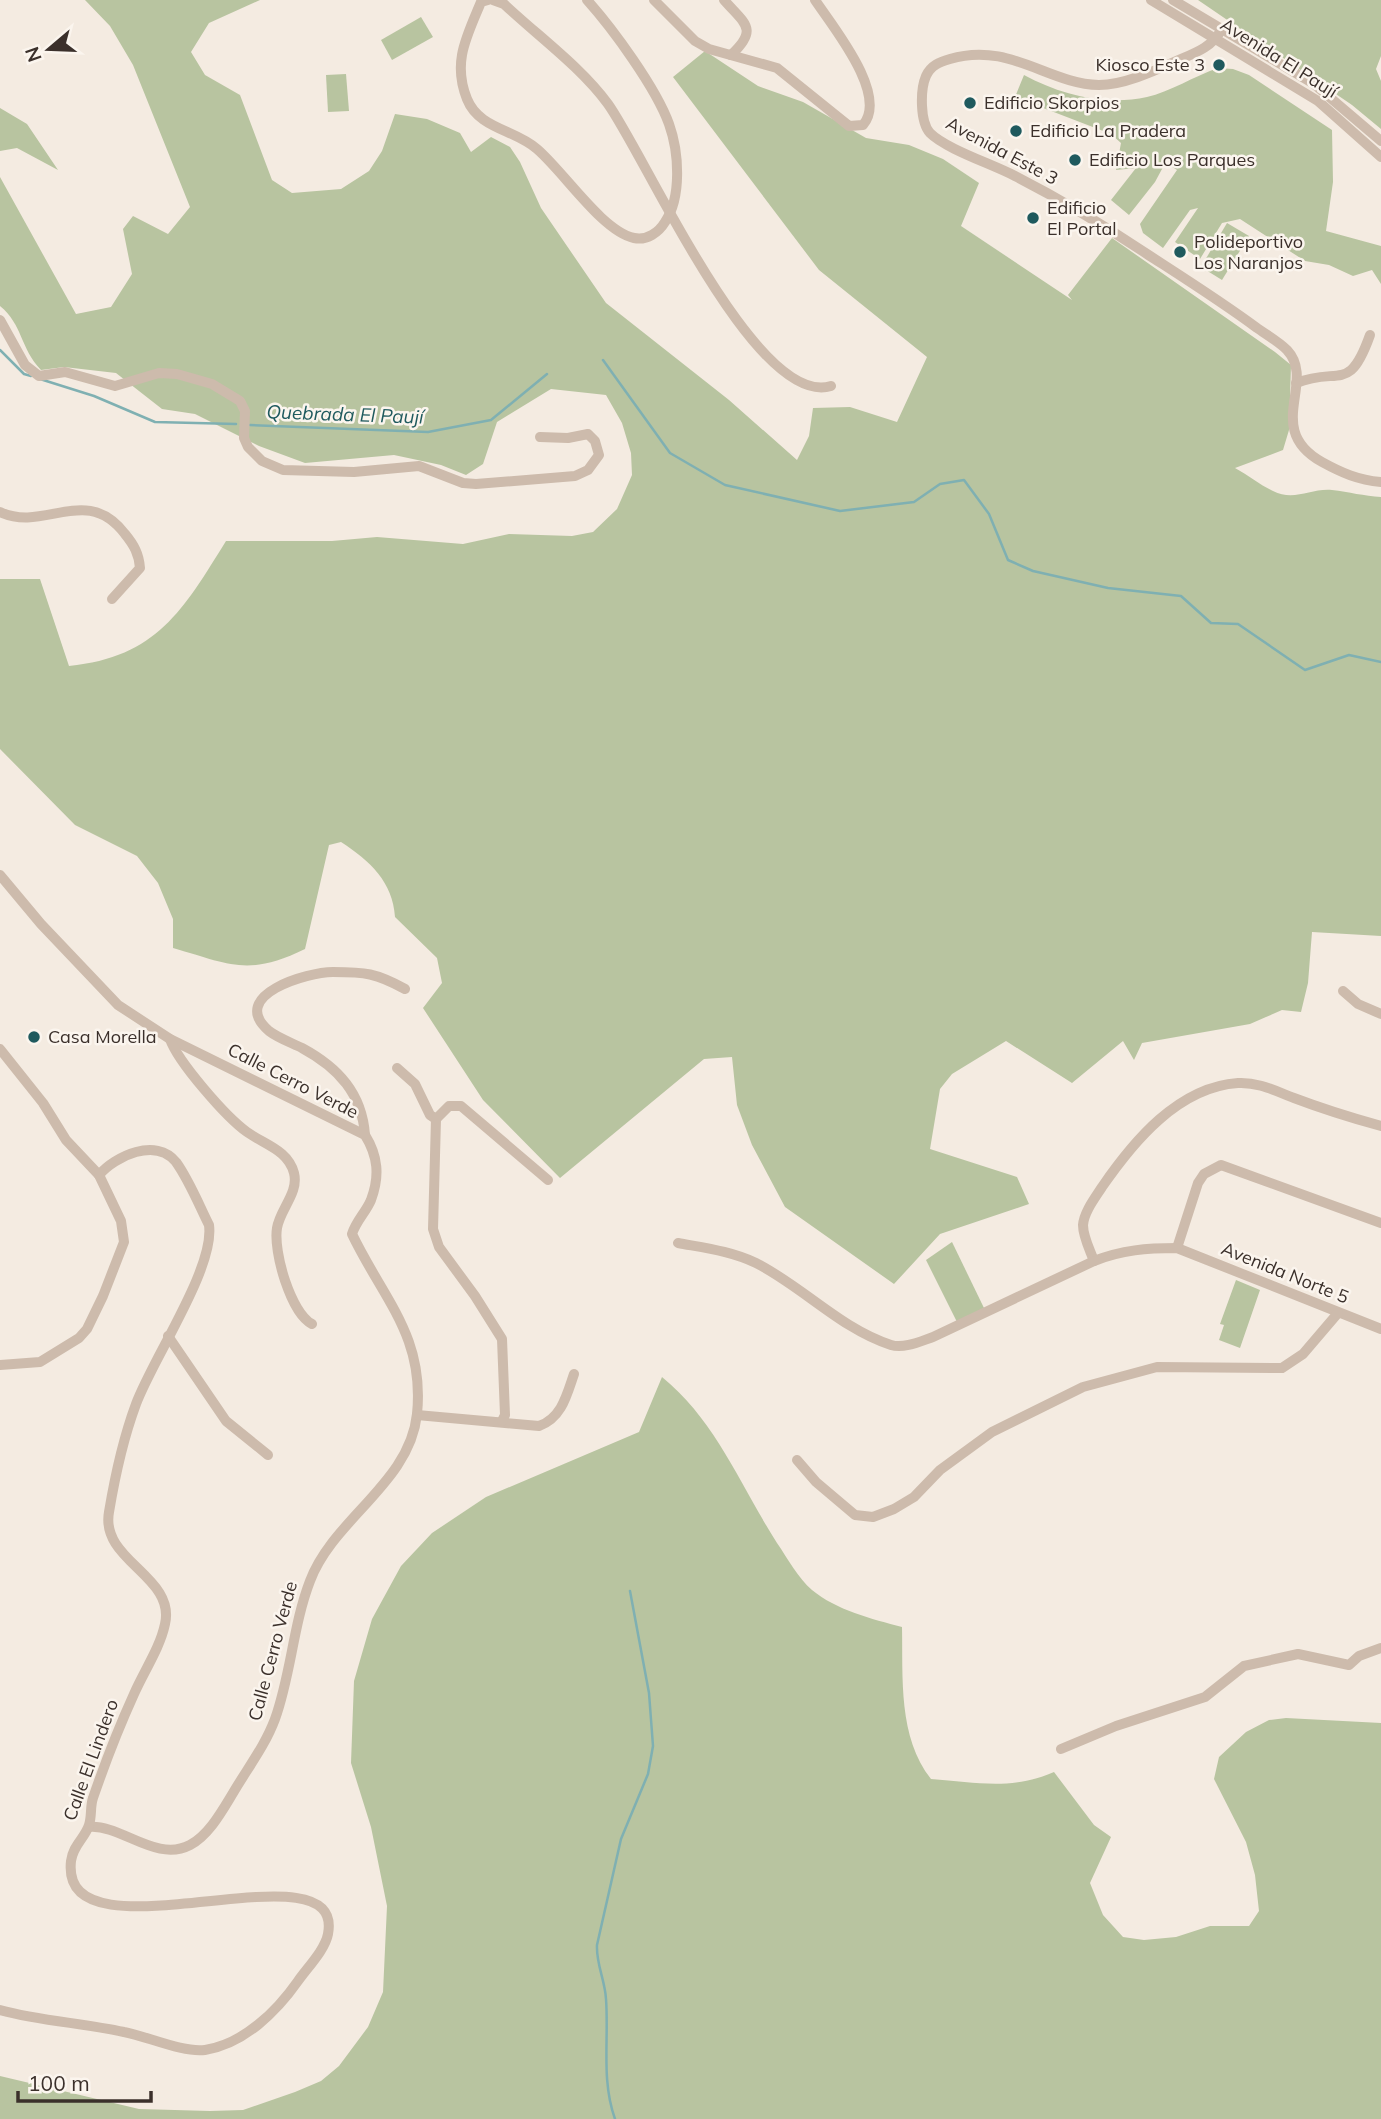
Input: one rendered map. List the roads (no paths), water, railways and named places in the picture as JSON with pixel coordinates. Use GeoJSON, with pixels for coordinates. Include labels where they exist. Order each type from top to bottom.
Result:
{"type":"FeatureCollection","features":[{"type":"Feature","properties":{"kind":"street"},"geometry":{"type":"LineString","coordinates":[[587,0],[630,56],[669,124],[678,179],[670,214],[656,234],[635,239],[611,227],[554,164],[526,139],[479,119],[465,95],[459,54],[481,2],[490,0],[514,14],[606,102],[631,137],[670,214],[717,295],[774,363],[804,386],[818,390],[831,386]]}},
{"type":"Feature","properties":{"kind":"street"},"geometry":{"type":"LineString","coordinates":[[654,0],[695,41],[777,68],[849,126],[863,125],[869,118],[871,99],[859,68],[816,0]]}},
{"type":"Feature","properties":{"kind":"street"},"geometry":{"type":"LineString","coordinates":[[724,0],[747,26],[749,34],[747,40],[731,55]]}},
{"type":"Feature","properties":{"kind":"street","name":"Avenida El Paují"},"geometry":{"type":"LineString","coordinates":[[1151,0],[1314,84],[1381,141]]}},
{"type":"Feature","properties":{"kind":"street","name":"Avenida El Paují"},"geometry":{"type":"LineString","coordinates":[[1173,0],[1218,34],[1318,101],[1381,157]]}},
{"type":"Feature","properties":{"kind":"street","name":"Avenida Este 3"},"geometry":{"type":"LineString","coordinates":[[1218,34],[1194,54],[1112,85],[1077,82],[1039,67],[991,55],[964,55],[936,63],[926,76],[923,110],[928,131],[944,144],[1018,177],[1134,246],[1231,308],[1287,350],[1296,364],[1294,425],[1298,444],[1308,454],[1343,475],[1381,482]]}},
{"type":"Feature","properties":{"kind":"street"},"geometry":{"type":"LineString","coordinates":[[0,320],[25,365],[39,376],[65,372],[115,386],[159,373],[189,377],[228,391],[240,401],[245,411],[244,438],[248,447],[262,461],[283,470],[354,471],[419,467],[463,483],[476,484],[575,476],[589,470],[599,455],[595,441],[589,434],[568,438],[540,437]]}},
{"type":"Feature","properties":{"kind":"street"},"geometry":{"type":"LineString","coordinates":[[1296,383],[1343,376],[1353,370],[1360,362],[1370,335]]}},
{"type":"Feature","properties":{"kind":"street"},"geometry":{"type":"LineString","coordinates":[[0,512],[21,519],[79,509],[99,512],[117,523],[139,556],[140,568],[112,599]]}},
{"type":"Feature","properties":{"kind":"street","name":"Calle Cerro Verde"},"geometry":{"type":"LineString","coordinates":[[0,875],[41,924],[118,1005],[170,1039],[365,1135],[378,1161],[376,1180],[370,1200],[352,1234],[413,1348],[418,1378],[417,1415],[411,1438],[397,1467],[324,1551],[306,1594],[275,1719],[264,1743],[212,1825],[188,1846],[174,1850],[146,1845],[103,1826],[89,1827]]}},
{"type":"Feature","properties":{"kind":"street"},"geometry":{"type":"LineString","coordinates":[[365,1135],[363,1110],[351,1088],[315,1055],[268,1030],[259,1013],[259,1003],[264,994],[274,987],[328,972],[378,974],[405,989]]}},
{"type":"Feature","properties":{"kind":"street"},"geometry":{"type":"LineString","coordinates":[[1343,991],[1358,1004],[1381,1014]]}},
{"type":"Feature","properties":{"kind":"street"},"geometry":{"type":"LineString","coordinates":[[170,1039],[175,1053],[231,1118],[248,1133],[276,1148],[289,1161],[295,1180],[276,1229],[279,1254],[295,1307],[301,1318],[312,1324]]}},
{"type":"Feature","properties":{"kind":"street"},"geometry":{"type":"LineString","coordinates":[[0,1049],[43,1102],[66,1140],[99,1175],[121,1221],[124,1242],[87,1329],[68,1347],[40,1362],[0,1365]]}},
{"type":"Feature","properties":{"kind":"street"},"geometry":{"type":"LineString","coordinates":[[397,1068],[415,1084],[430,1115],[436,1119]]}},
{"type":"Feature","properties":{"kind":"street"},"geometry":{"type":"LineString","coordinates":[[1094,1261],[1083,1227],[1097,1194],[1136,1142],[1163,1116],[1204,1093],[1237,1083],[1270,1087],[1291,1097],[1381,1126]]}},
{"type":"Feature","properties":{"kind":"street"},"geometry":{"type":"LineString","coordinates":[[502,1421],[505,1415],[502,1339],[439,1247],[433,1229],[436,1119],[449,1106],[461,1107],[548,1180]]}},
{"type":"Feature","properties":{"kind":"street","name":"Calle El Lindero"},"geometry":{"type":"LineString","coordinates":[[0,2010],[128,2032],[201,2051],[245,2033],[275,2010],[328,1935],[327,1919],[320,1908],[311,1901],[289,1895],[177,1906],[118,1906],[96,1901],[82,1892],[70,1874],[71,1857],[78,1839],[89,1827],[92,1802],[134,1695],[165,1627],[167,1611],[149,1580],[114,1545],[108,1517],[133,1415],[168,1336],[204,1268],[211,1235],[175,1160],[161,1152],[132,1153],[116,1160],[99,1175]]}},
{"type":"Feature","properties":{"kind":"street"},"geometry":{"type":"LineString","coordinates":[[678,1243],[731,1252],[759,1264],[848,1322],[893,1346],[913,1344],[933,1337],[1115,1253],[1145,1248],[1177,1248],[1198,1183],[1204,1174],[1221,1165],[1381,1223]]}},
{"type":"Feature","properties":{"kind":"street","name":"Avenida Norte 5"},"geometry":{"type":"LineString","coordinates":[[1177,1248],[1381,1329]]}},
{"type":"Feature","properties":{"kind":"street"},"geometry":{"type":"LineString","coordinates":[[797,1460],[816,1482],[855,1515],[873,1517],[914,1497],[940,1470],[992,1432],[1083,1387],[1157,1367],[1282,1368],[1303,1354],[1338,1313]]}},
{"type":"Feature","properties":{"kind":"street"},"geometry":{"type":"LineString","coordinates":[[168,1336],[226,1421],[268,1455]]}},
{"type":"Feature","properties":{"kind":"street"},"geometry":{"type":"LineString","coordinates":[[417,1415],[539,1426],[561,1408],[574,1374]]}},
{"type":"Feature","properties":{"kind":"street"},"geometry":{"type":"LineString","coordinates":[[1061,1749],[1116,1726],[1205,1697],[1244,1666],[1298,1654],[1349,1665],[1353,1659],[1381,1648]]}},
{"type":"Feature","properties":{"kind":"waterway","name":"Quebrada El Paují"},"geometry":{"type":"LineString","coordinates":[[0,350],[24,374],[31,376]]}},
{"type":"Feature","properties":{"kind":"waterway","name":"Quebrada El Paují"},"geometry":{"type":"LineString","coordinates":[[603,360],[670,453],[725,485],[840,511],[914,502],[940,484],[964,480],[989,514],[1008,560],[1033,571],[1108,588],[1181,596],[1211,623],[1238,624],[1305,670],[1349,655],[1381,662]]}},
{"type":"Feature","properties":{"kind":"waterway","name":"Quebrada El Paují"},"geometry":{"type":"LineString","coordinates":[[250,425],[428,432],[491,420],[547,374]]}},
{"type":"Feature","properties":{"kind":"waterway","name":"Quebrada El Paují"},"geometry":{"type":"LineString","coordinates":[[40,379],[94,396],[155,422],[236,424]]}},
{"type":"Feature","properties":{"kind":"waterway"},"geometry":{"type":"LineString","coordinates":[[615,2119],[608,2089],[606,1999],[597,1945],[621,1839],[648,1774],[653,1746],[649,1693],[630,1591]]}},
{"type":"Feature","properties":{"kind":"place","name":"Kiosco Este 3"},"geometry":{"type":"Point","coordinates":[1219,65]}},
{"type":"Feature","properties":{"kind":"place","name":"Edificio Skorpios"},"geometry":{"type":"Point","coordinates":[970,103]}},
{"type":"Feature","properties":{"kind":"place","name":"Edificio La Pradera"},"geometry":{"type":"Point","coordinates":[1016,131]}},
{"type":"Feature","properties":{"kind":"place","name":"Edificio Los Parques"},"geometry":{"type":"Point","coordinates":[1075,160]}},
{"type":"Feature","properties":{"kind":"place","name":"Edificio El Portal"},"geometry":{"type":"Point","coordinates":[1033,218]}},
{"type":"Feature","properties":{"kind":"place","name":"Polideportivo Los Naranjos"},"geometry":{"type":"Point","coordinates":[1180,252]}},
{"type":"Feature","properties":{"kind":"place","name":"Casa Morella"},"geometry":{"type":"Point","coordinates":[34,1037]}}]}
